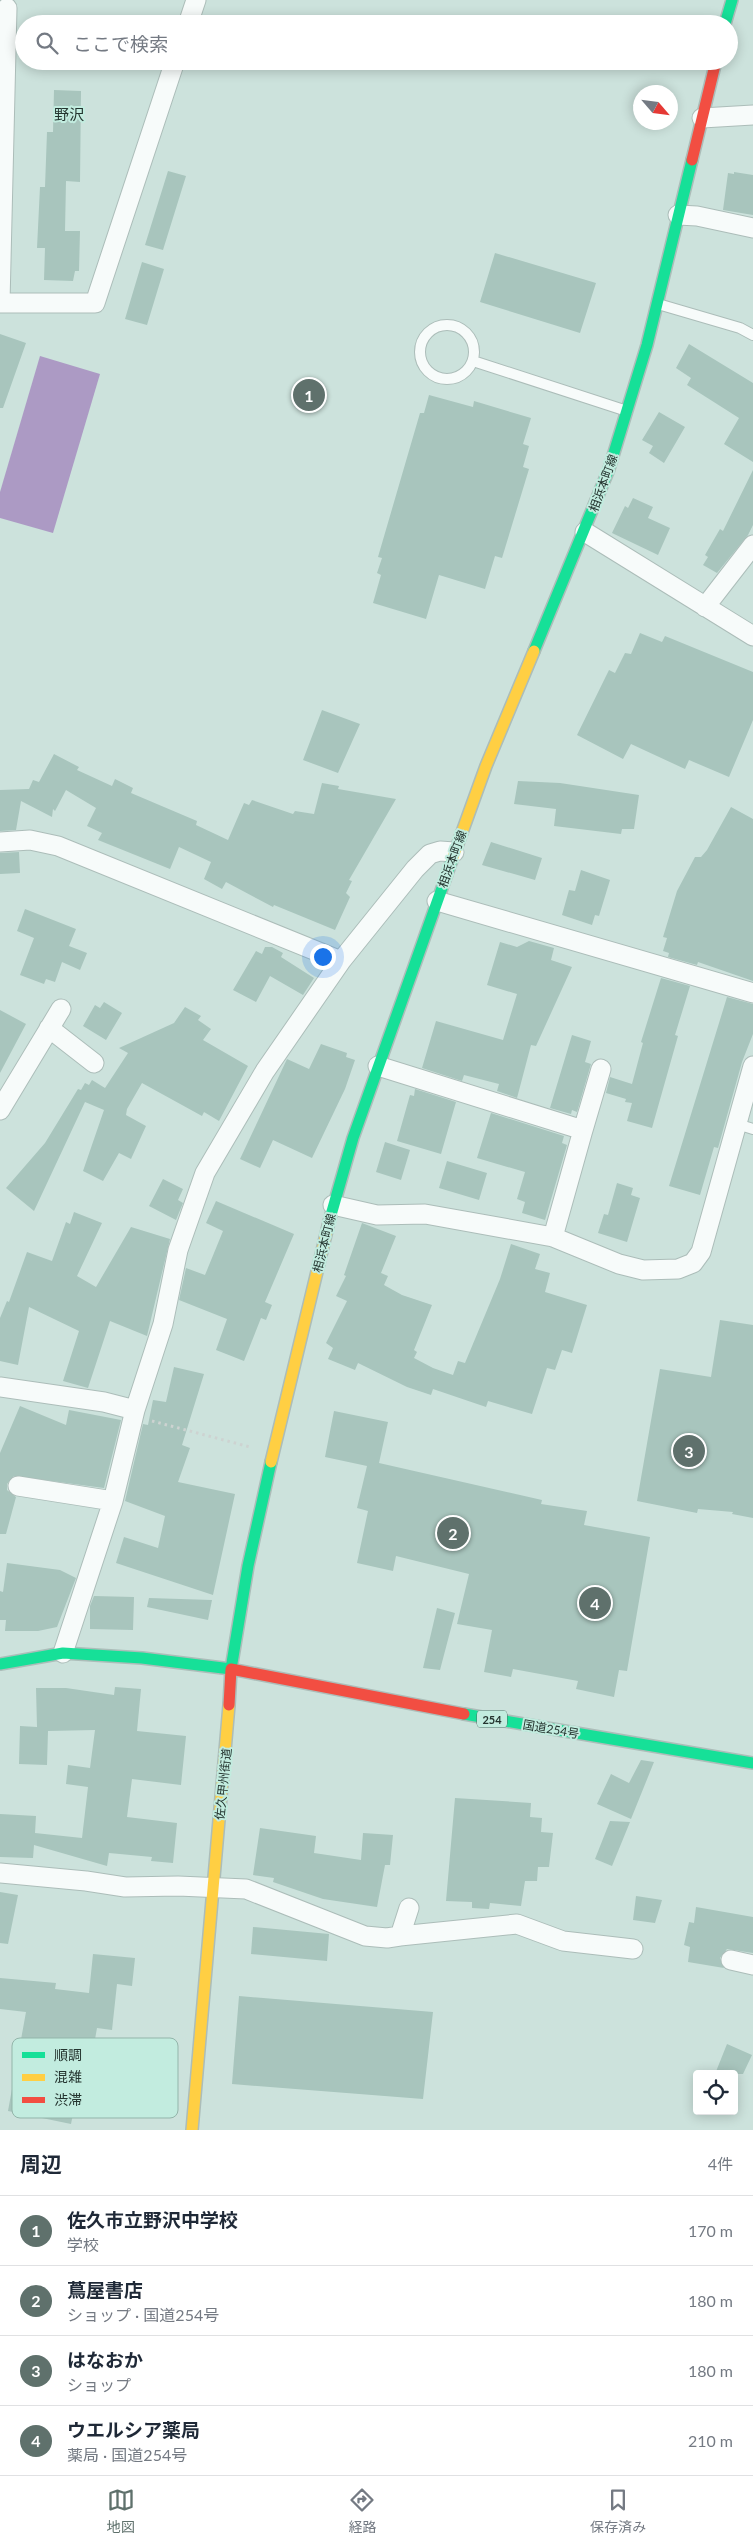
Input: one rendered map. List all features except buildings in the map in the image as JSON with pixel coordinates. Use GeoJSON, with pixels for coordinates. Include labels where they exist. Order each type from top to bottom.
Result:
{"type":"FeatureCollection","features":[{"type":"Feature","properties":{"kind":"main road"},"geometry":{"type":"LineString","coordinates":[[728,15],[732,0]]}},
{"type":"Feature","properties":{"kind":"main road","name":"相浜本町線"},"geometry":{"type":"LineString","coordinates":[[231,1669],[248,1566],[273,1453],[334,1205],[353,1138],[454,852],[518,688],[585,532],[627,411],[658,303],[714,70]]}},
{"type":"Feature","properties":{"kind":"main road"},"geometry":{"type":"LineString","coordinates":[[0,1664],[63,1653],[142,1658],[231,1669]]}},
{"type":"Feature","properties":{"kind":"main road","name":"国道254号"},"geometry":{"type":"LineString","coordinates":[[231,1669],[483,1718],[753,1763]]}},
{"type":"Feature","properties":{"kind":"main road","name":"佐久甲州街道"},"geometry":{"type":"LineString","coordinates":[[192,2130],[205,1998],[212,1888],[227,1740],[231,1669]]}},
{"type":"Feature","properties":{"kind":"street"},"geometry":{"type":"LineString","coordinates":[[191,15],[196,0]]}},
{"type":"Feature","properties":{"kind":"street"},"geometry":{"type":"LineString","coordinates":[[7,8],[0,303],[95,303],[172,70]]}},
{"type":"Feature","properties":{"kind":"street"},"geometry":{"type":"LineString","coordinates":[[702,118],[753,115]]}},
{"type":"Feature","properties":{"kind":"street"},"geometry":{"type":"LineString","coordinates":[[678,214],[753,228]]}},
{"type":"Feature","properties":{"kind":"street"},"geometry":{"type":"LineString","coordinates":[[585,532],[753,636]]}},
{"type":"Feature","properties":{"kind":"street"},"geometry":{"type":"LineString","coordinates":[[705,607],[753,545]]}},
{"type":"Feature","properties":{"kind":"street"},"geometry":{"type":"LineString","coordinates":[[0,842],[30,840],[58,846],[342,962]]}},
{"type":"Feature","properties":{"kind":"street"},"geometry":{"type":"LineString","coordinates":[[63,1653],[113,1501],[135,1413],[163,1324],[178,1250],[205,1173],[265,1071],[342,962],[430,854],[440,851],[454,852]]}},
{"type":"Feature","properties":{"kind":"street"},"geometry":{"type":"LineString","coordinates":[[437,901],[753,993]]}},
{"type":"Feature","properties":{"kind":"street"},"geometry":{"type":"LineString","coordinates":[[0,1110],[61,1010]]}},
{"type":"Feature","properties":{"kind":"street"},"geometry":{"type":"LineString","coordinates":[[49,1028],[94,1063]]}},
{"type":"Feature","properties":{"kind":"street"},"geometry":{"type":"LineString","coordinates":[[378,1066],[584,1130]]}},
{"type":"Feature","properties":{"kind":"street"},"geometry":{"type":"LineString","coordinates":[[334,1205],[377,1215],[425,1214],[553,1237],[619,1264],[643,1270],[678,1269],[694,1263],[701,1252],[745,1126],[753,1066]]}},
{"type":"Feature","properties":{"kind":"street"},"geometry":{"type":"LineString","coordinates":[[553,1237],[601,1069]]}},
{"type":"Feature","properties":{"kind":"street"},"geometry":{"type":"LineString","coordinates":[[0,1387],[104,1402],[135,1413]]}},
{"type":"Feature","properties":{"kind":"street"},"geometry":{"type":"LineString","coordinates":[[18,1486],[113,1501]]}},
{"type":"Feature","properties":{"kind":"street"},"geometry":{"type":"LineString","coordinates":[[0,1873],[86,1881],[125,1887],[246,1889],[365,1936],[387,1938],[517,1924],[563,1940],[633,1950]]}},
{"type":"Feature","properties":{"kind":"street"},"geometry":{"type":"LineString","coordinates":[[400,1936],[409,1908]]}},
{"type":"Feature","properties":{"kind":"street"},"geometry":{"type":"LineString","coordinates":[[731,1960],[753,1965]]}},
{"type":"Feature","properties":{"kind":"lane"},"geometry":{"type":"LineString","coordinates":[[658,303],[740,328],[753,335]]}},
{"type":"Feature","properties":{"kind":"lane"},"geometry":{"type":"LineString","coordinates":[[440,326],[457,326],[470,337],[474,344],[473,361],[461,376],[443,379],[427,371],[420,353],[421,344],[432,329],[440,326]]}},
{"type":"Feature","properties":{"kind":"lane"},"geometry":{"type":"LineString","coordinates":[[473,361],[627,411]]}},
{"type":"Feature","properties":{"kind":"path"},"geometry":{"type":"LineString","coordinates":[[135,1413],[273,1453]]}},
{"type":"Feature","properties":{"kind":"shaded area"},"geometry":{"type":"Polygon","coordinates":[[[40,356],[100,374],[53,533],[0,518],[0,492],[40,356]]]}},
{"type":"Feature","properties":{"kind":"traffic: fast"},"geometry":{"type":"LineString","coordinates":[[728,15],[732,0]]}},
{"type":"Feature","properties":{"kind":"traffic: fast"},"geometry":{"type":"LineString","coordinates":[[534,651],[609,469],[647,345],[692,160]]}},
{"type":"Feature","properties":{"kind":"traffic: fast"},"geometry":{"type":"LineString","coordinates":[[329,1222],[353,1138],[452,860]]}},
{"type":"Feature","properties":{"kind":"traffic: fast"},"geometry":{"type":"LineString","coordinates":[[0,1664],[63,1653],[142,1658],[231,1669],[248,1566],[271,1462]]}},
{"type":"Feature","properties":{"kind":"traffic: fast"},"geometry":{"type":"LineString","coordinates":[[464,1714],[753,1763]]}},
{"type":"Feature","properties":{"kind":"traffic: slow"},"geometry":{"type":"LineString","coordinates":[[452,860],[486,766],[534,651]]}},
{"type":"Feature","properties":{"kind":"traffic: slow"},"geometry":{"type":"LineString","coordinates":[[271,1462],[329,1222]]}},
{"type":"Feature","properties":{"kind":"traffic: slow"},"geometry":{"type":"LineString","coordinates":[[192,2130],[229,1705]]}},
{"type":"Feature","properties":{"kind":"traffic: jam"},"geometry":{"type":"LineString","coordinates":[[692,160],[714,70]]}},
{"type":"Feature","properties":{"kind":"traffic: jam"},"geometry":{"type":"LineString","coordinates":[[229,1705],[231,1669],[464,1714]]}},
{"type":"Feature","properties":{"kind":"place","name":"佐久市立野沢中学校"},"geometry":{"type":"Point","coordinates":[309,395]}},
{"type":"Feature","properties":{"kind":"place","name":"はなおか"},"geometry":{"type":"Point","coordinates":[689,1451]}},
{"type":"Feature","properties":{"kind":"place","name":"蔦屋書店"},"geometry":{"type":"Point","coordinates":[453,1533]}},
{"type":"Feature","properties":{"kind":"place","name":"ウエルシア薬局"},"geometry":{"type":"Point","coordinates":[595,1603]}},
{"type":"Feature","properties":{"kind":"district","name":"野沢"},"geometry":{"type":"Point","coordinates":[69,114]}}]}
